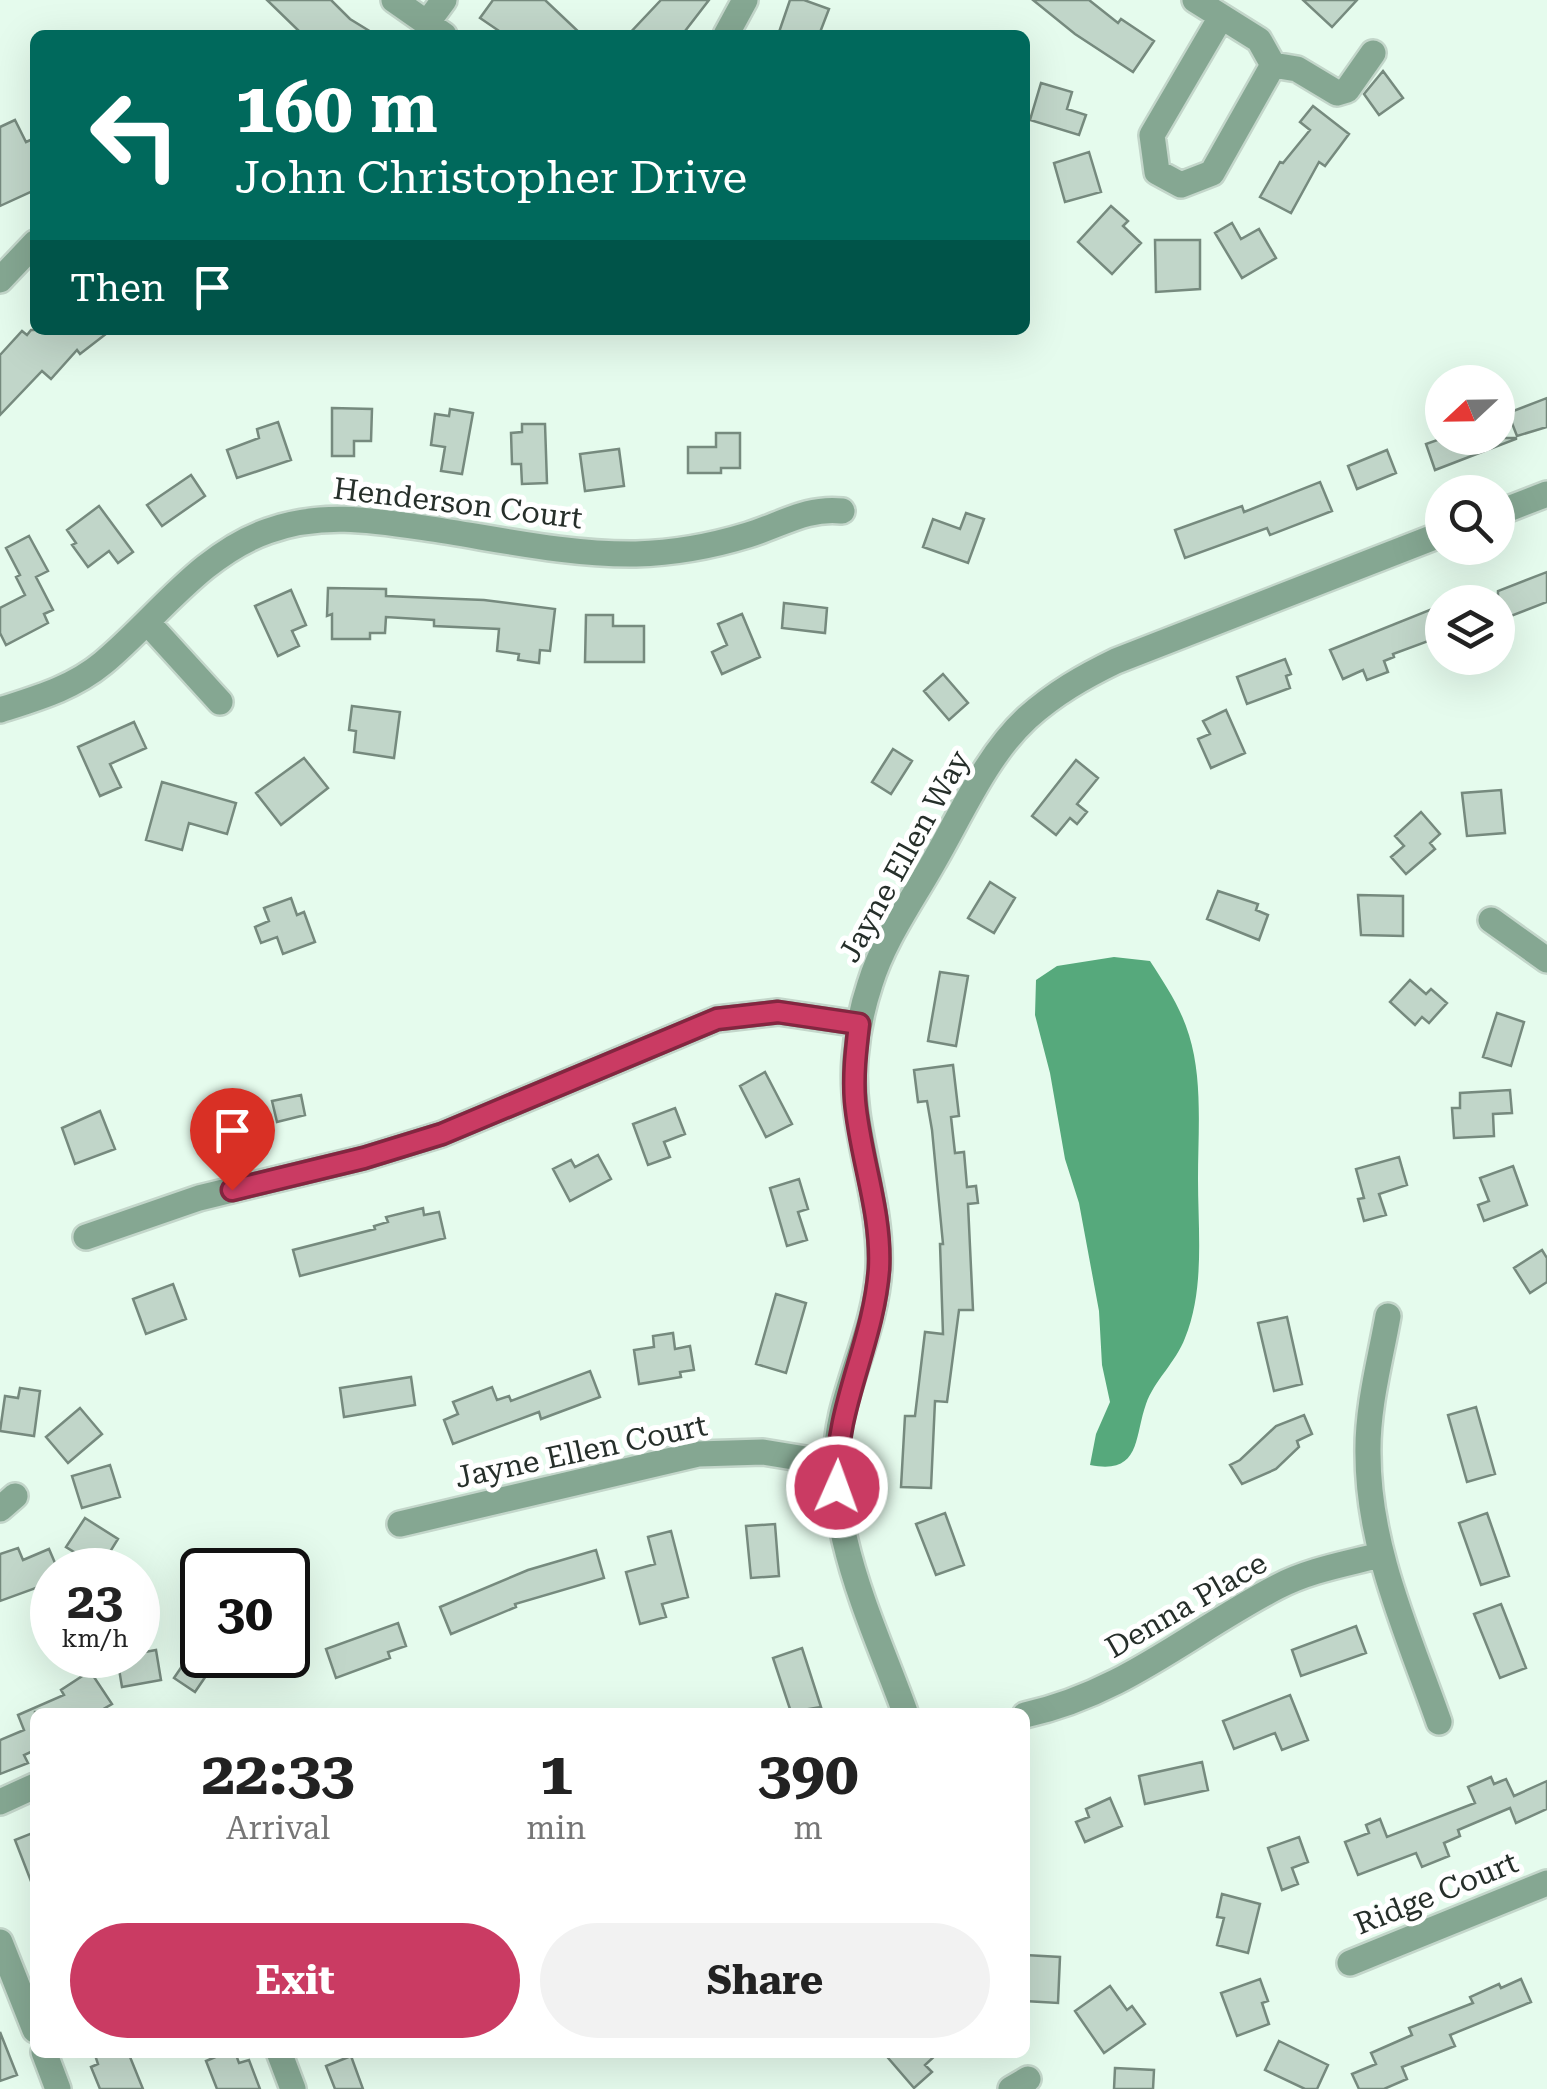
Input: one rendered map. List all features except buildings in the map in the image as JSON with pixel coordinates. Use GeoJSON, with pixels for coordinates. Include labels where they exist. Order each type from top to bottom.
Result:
{"type":"FeatureCollection","features":[{"type":"Feature","properties":{"kind":"street"},"geometry":{"type":"LineString","coordinates":[[394,0],[436,29],[444,0]]}},
{"type":"Feature","properties":{"kind":"street"},"geometry":{"type":"LineString","coordinates":[[729,30],[745,0]]}},
{"type":"Feature","properties":{"kind":"street"},"geometry":{"type":"LineString","coordinates":[[1195,0],[1259,40],[1285,67],[1338,93],[1347,90],[1373,54]]}},
{"type":"Feature","properties":{"kind":"street"},"geometry":{"type":"LineString","coordinates":[[1221,17],[1152,134],[1157,172],[1181,185],[1212,173],[1285,67]]}},
{"type":"Feature","properties":{"kind":"street"},"geometry":{"type":"LineString","coordinates":[[0,280],[30,248]]}},
{"type":"Feature","properties":{"kind":"street"},"geometry":{"type":"LineString","coordinates":[[1515,506],[1547,494]]}},
{"type":"Feature","properties":{"kind":"street","name":"Henderson Court"},"geometry":{"type":"LineString","coordinates":[[0,710],[76,682],[102,664],[228,550],[265,531],[305,520],[361,519],[584,551],[636,554],[708,546],[808,512],[842,512]]}},
{"type":"Feature","properties":{"kind":"street","name":"Jayne Ellen Way"},"geometry":{"type":"LineString","coordinates":[[904,1708],[847,1553],[838,1510],[836,1464],[842,1414],[869,1332],[879,1268],[876,1204],[855,1100],[855,1060],[870,982],[886,945],[990,765],[1024,720],[1069,684],[1116,660],[1425,541]]}},
{"type":"Feature","properties":{"kind":"street"},"geometry":{"type":"LineString","coordinates":[[147,622],[220,702]]}},
{"type":"Feature","properties":{"kind":"street"},"geometry":{"type":"LineString","coordinates":[[1491,920],[1547,960]]}},
{"type":"Feature","properties":{"kind":"street"},"geometry":{"type":"LineString","coordinates":[[86,1238],[199,1198],[364,1158],[442,1134],[717,1019],[778,1012],[859,1024]]}},
{"type":"Feature","properties":{"kind":"street"},"geometry":{"type":"LineString","coordinates":[[1388,1316],[1371,1409],[1370,1504],[1380,1555],[1439,1722]]}},
{"type":"Feature","properties":{"kind":"street","name":"Jayne Ellen Court"},"geometry":{"type":"LineString","coordinates":[[400,1524],[698,1454],[763,1452],[836,1464]]}},
{"type":"Feature","properties":{"kind":"street","name":"Denna Place"},"geometry":{"type":"LineString","coordinates":[[1030,1713],[1090,1695],[1151,1666],[1278,1586],[1316,1571],[1380,1555]]}},
{"type":"Feature","properties":{"kind":"street"},"geometry":{"type":"LineString","coordinates":[[0,1802],[30,1788]]}},
{"type":"Feature","properties":{"kind":"street","name":"Ridge Court"},"geometry":{"type":"LineString","coordinates":[[1350,1963],[1547,1884]]}},
{"type":"Feature","properties":{"kind":"street"},"geometry":{"type":"LineString","coordinates":[[0,1942],[30,2017]]}},
{"type":"Feature","properties":{"kind":"street"},"geometry":{"type":"LineString","coordinates":[[46,2058],[58,2089]]}},
{"type":"Feature","properties":{"kind":"street"},"geometry":{"type":"LineString","coordinates":[[282,2058],[294,2089]]}},
{"type":"Feature","properties":{"kind":"shaded area"},"geometry":{"type":"Polygon","coordinates":[[[1114,957],[1150,961],[1189,1035],[1198,1088],[1199,1260],[1195,1300],[1185,1338],[1146,1404],[1133,1451],[1119,1464],[1107,1467],[1090,1465],[1096,1434],[1110,1402],[1102,1365],[1099,1311],[1079,1203],[1065,1159],[1035,1015],[1036,980],[1057,966],[1114,957]]]}},
{"type":"Feature","properties":{"kind":"route"},"geometry":{"type":"LineString","coordinates":[[232,1190],[364,1158],[442,1134],[717,1019],[778,1012],[859,1024],[855,1100],[876,1204],[879,1268],[869,1332],[842,1414],[837,1487]]}}]}
